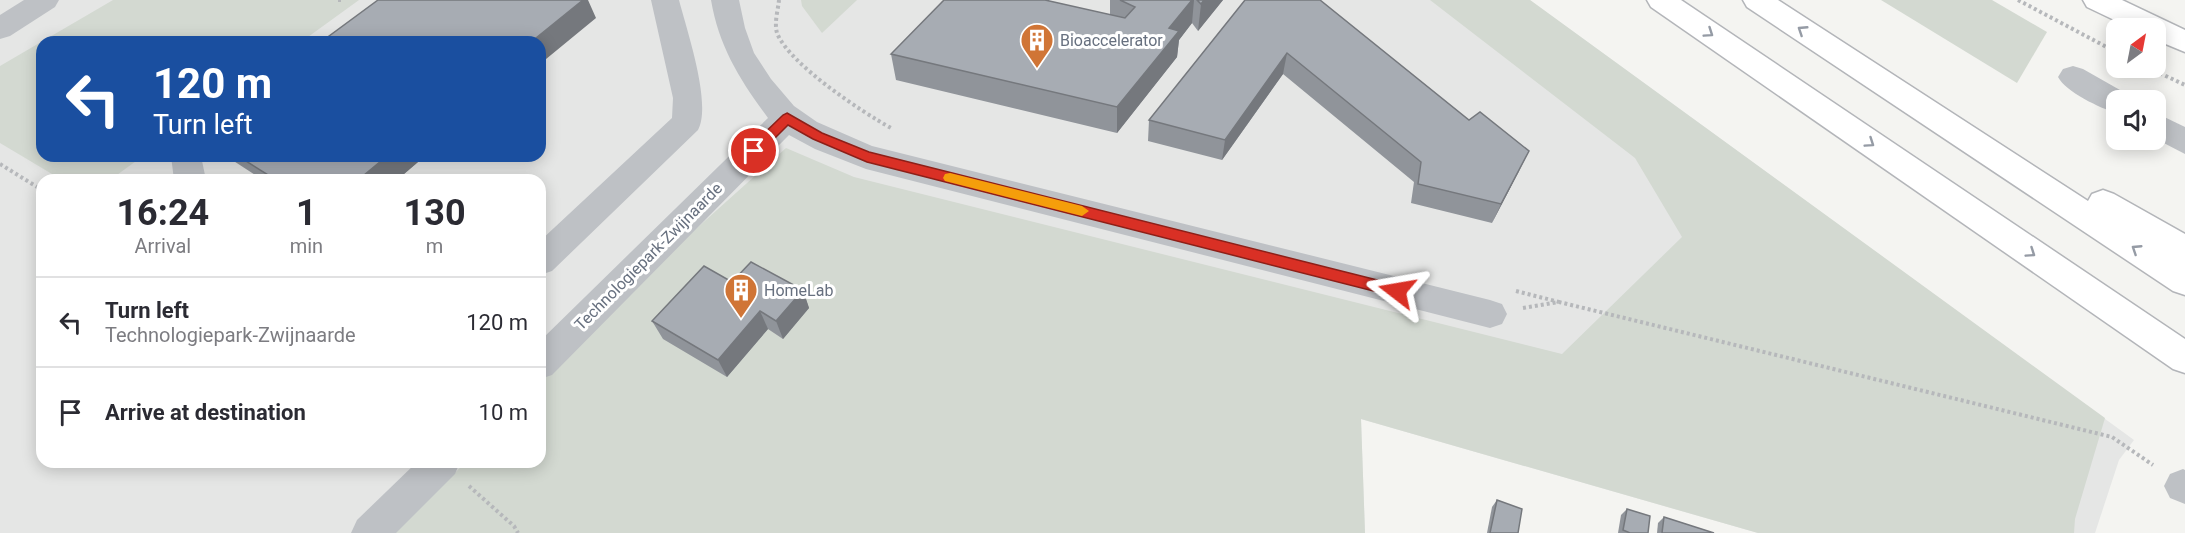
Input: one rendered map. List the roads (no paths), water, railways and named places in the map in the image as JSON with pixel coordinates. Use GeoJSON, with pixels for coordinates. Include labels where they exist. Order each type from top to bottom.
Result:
{"type":"FeatureCollection","features":[{"type":"Feature","properties":{"kind":"highway"},"geometry":{"type":"LineString","coordinates":[[1661,0],[2185,358]]}},
{"type":"Feature","properties":{"kind":"highway"},"geometry":{"type":"LineString","coordinates":[[1757,0],[2185,281]]}},
{"type":"Feature","properties":{"kind":"highway"},"geometry":{"type":"LineString","coordinates":[[2097,0],[2185,42]]}},
{"type":"Feature","properties":{"kind":"highway"},"geometry":{"type":"LineString","coordinates":[[1848,59],[2185,250]]}},
{"type":"Feature","properties":{"kind":"street"},"geometry":{"type":"LineString","coordinates":[[0,29],[45,0]]}},
{"type":"Feature","properties":{"kind":"street"},"geometry":{"type":"LineString","coordinates":[[546,255],[687,122],[688,98],[665,0]]}},
{"type":"Feature","properties":{"kind":"street"},"geometry":{"type":"LineString","coordinates":[[725,0],[729,27],[738,53],[758,85],[787,118],[817,136],[867,157],[1490,314]]}},
{"type":"Feature","properties":{"kind":"street"},"geometry":{"type":"LineString","coordinates":[[2073,77],[2106,96]]}},
{"type":"Feature","properties":{"kind":"street","name":"Technologiepark-Zwijnaarde"},"geometry":{"type":"LineString","coordinates":[[546,358],[787,118]]}},
{"type":"Feature","properties":{"kind":"street"},"geometry":{"type":"LineString","coordinates":[[2166,131],[2185,142]]}},
{"type":"Feature","properties":{"kind":"street"},"geometry":{"type":"LineString","coordinates":[[370,533],[454,473]]}},
{"type":"Feature","properties":{"kind":"place","name":"Bioaccelerator"},"geometry":{"type":"Point","coordinates":[1037,69]}},
{"type":"Feature","properties":{"kind":"place","name":"HomeLab"},"geometry":{"type":"Point","coordinates":[741,319]}}]}
